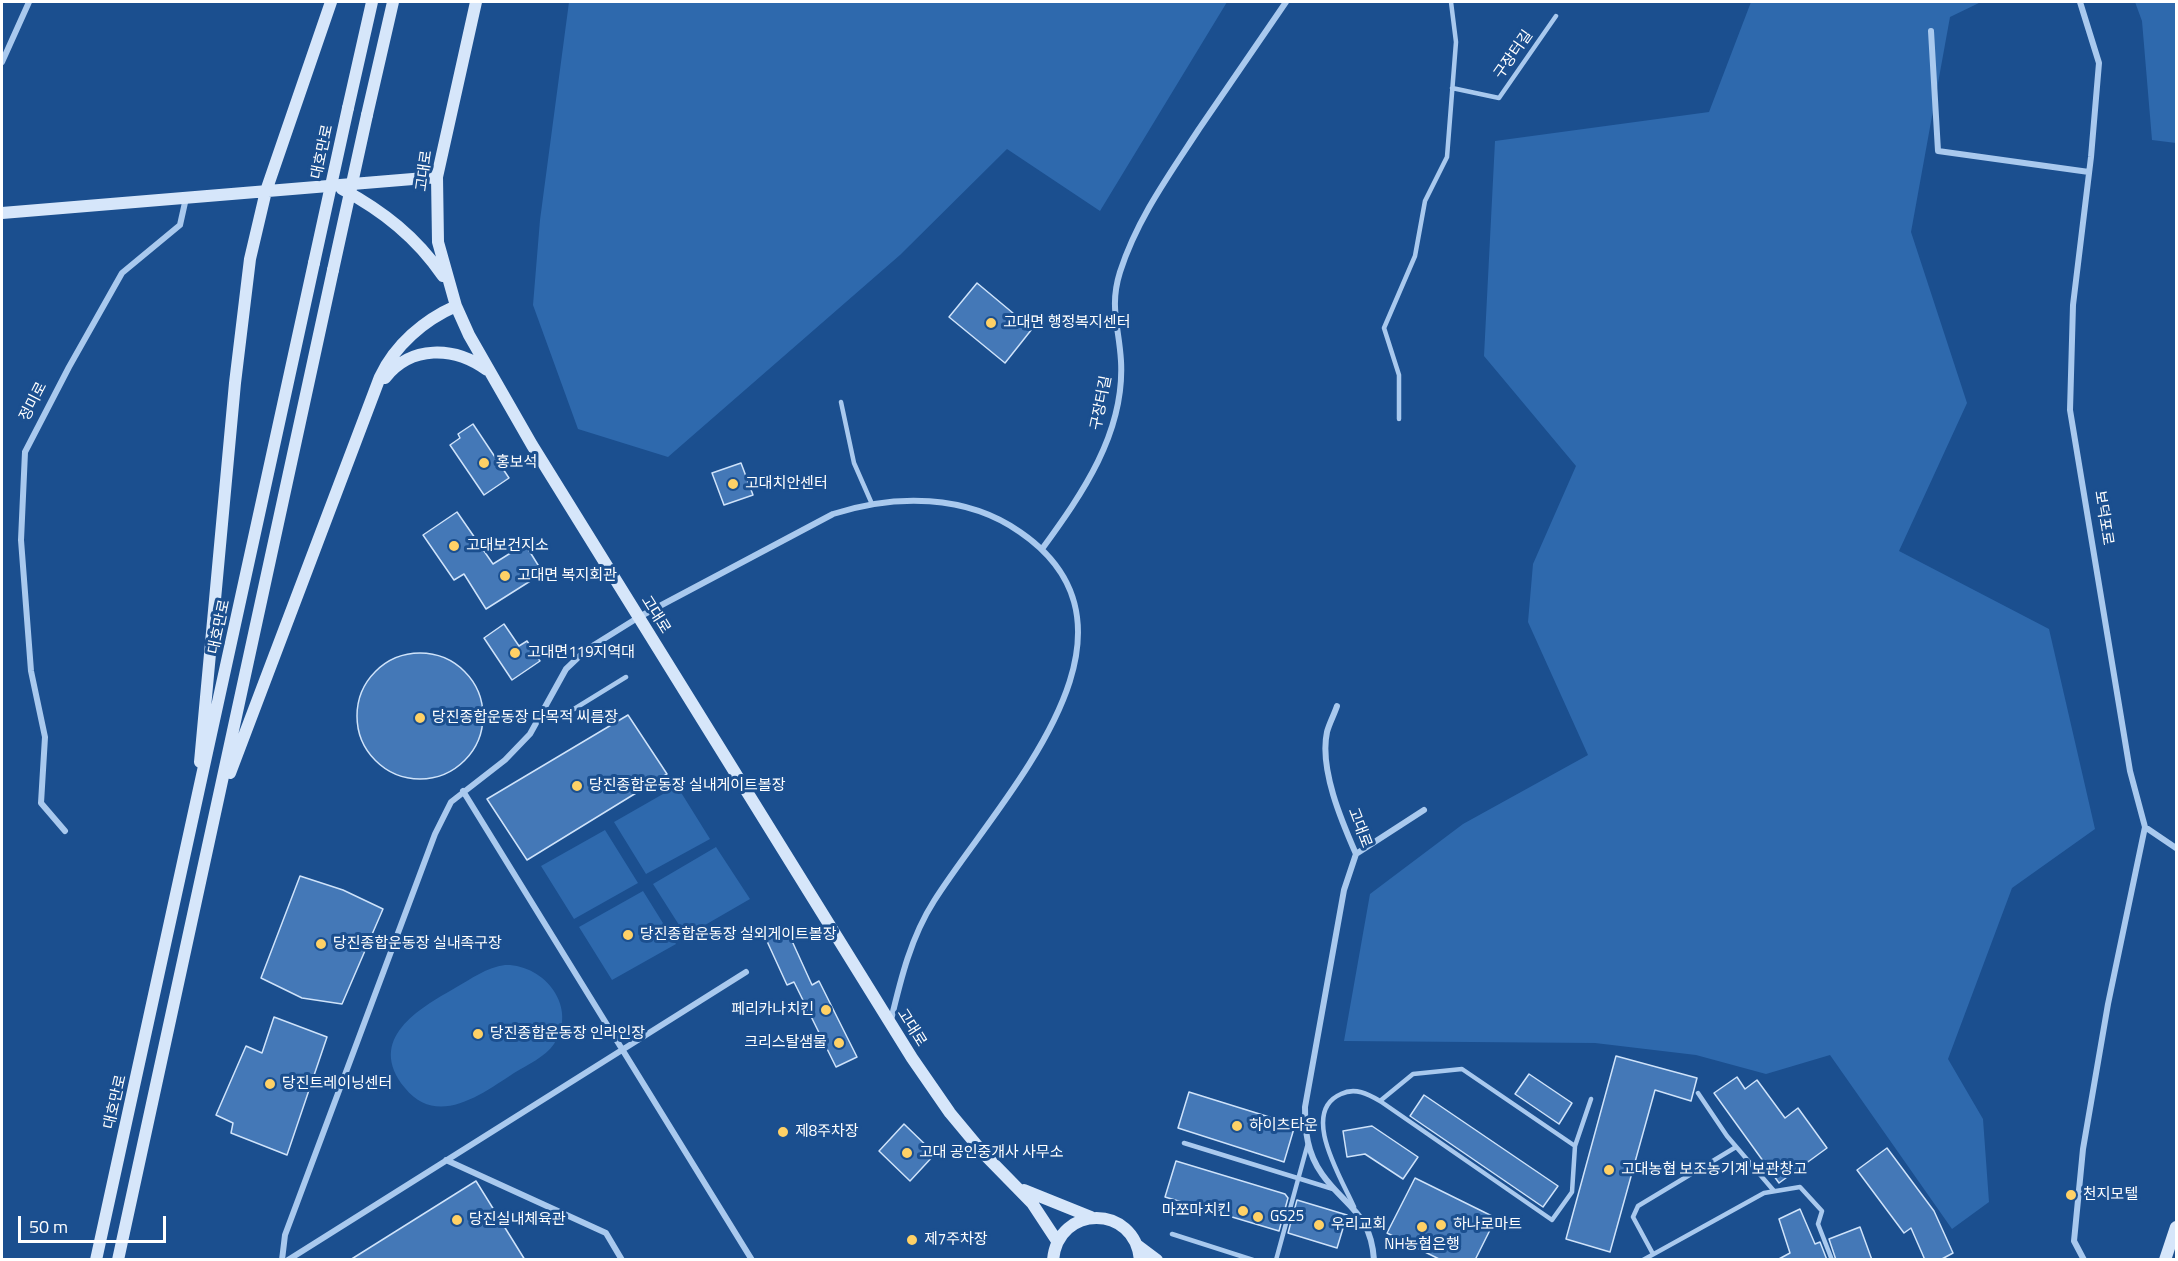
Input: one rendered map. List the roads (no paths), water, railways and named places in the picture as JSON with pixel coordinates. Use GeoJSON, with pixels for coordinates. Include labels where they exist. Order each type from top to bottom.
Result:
{"type":"FeatureCollection","features":[{"type":"Feature","properties":{"kind":"main road"},"geometry":{"type":"LineString","coordinates":[[195,816],[235,383],[250,260],[266,191],[331,2]]}},
{"type":"Feature","properties":{"kind":"main road","name":"대호만로"},"geometry":{"type":"LineString","coordinates":[[96,1260],[372,2]]}},
{"type":"Feature","properties":{"kind":"main road"},"geometry":{"type":"LineString","coordinates":[[118,1260],[393,2]]}},
{"type":"Feature","properties":{"kind":"main road","name":"고대로"},"geometry":{"type":"LineString","coordinates":[[476,2],[437,177],[436,227],[456,306],[490,372],[890,1023],[950,1113],[985,1155],[1018,1187]]}},
{"type":"Feature","properties":{"kind":"main road"},"geometry":{"type":"LineString","coordinates":[[2,213],[31,213],[186,197],[338,187],[437,177]]}},
{"type":"Feature","properties":{"kind":"main road"},"geometry":{"type":"LineString","coordinates":[[338,187],[379,210],[412,237],[449,284]]}},
{"type":"Feature","properties":{"kind":"main road"},"geometry":{"type":"LineString","coordinates":[[215,811],[384,368],[399,348],[422,326],[456,306]]}},
{"type":"Feature","properties":{"kind":"main road"},"geometry":{"type":"LineString","coordinates":[[374,394],[397,364],[424,353],[455,354],[490,372]]}},
{"type":"Feature","properties":{"kind":"main road"},"geometry":{"type":"LineString","coordinates":[[1018,1187],[1091,1217],[1110,1220],[1122,1225],[1137,1245],[1157,1260]]}},
{"type":"Feature","properties":{"kind":"main road"},"geometry":{"type":"LineString","coordinates":[[1018,1187],[1058,1241]]}},
{"type":"Feature","properties":{"kind":"main road"},"geometry":{"type":"LineString","coordinates":[[1053,1260],[1058,1241],[1071,1225],[1091,1217]]}},
{"type":"Feature","properties":{"kind":"main road"},"geometry":{"type":"LineString","coordinates":[[2165,1260],[2176,1227]]}},
{"type":"Feature","properties":{"kind":"main road"},"geometry":{"type":"LineString","coordinates":[[1137,1245],[1140,1260]]}},
{"type":"Feature","properties":{"kind":"street"},"geometry":{"type":"LineString","coordinates":[[2,62],[29,2]]}},
{"type":"Feature","properties":{"kind":"street","name":"구장터길"},"geometry":{"type":"LineString","coordinates":[[1042,549],[1088,483],[1112,429],[1121,382],[1121,360],[1113,311],[1114,292],[1135,233],[1165,180],[1286,2]]}},
{"type":"Feature","properties":{"kind":"street","name":"보덕포로"},"geometry":{"type":"LineString","coordinates":[[2080,2],[2099,63],[2091,157],[2073,305],[2070,410],[2130,771],[2145,827]]}},
{"type":"Feature","properties":{"kind":"street"},"geometry":{"type":"LineString","coordinates":[[1931,31],[1938,151],[2089,172]]}},
{"type":"Feature","properties":{"kind":"street","name":"정미로"},"geometry":{"type":"LineString","coordinates":[[65,831],[41,803],[45,736],[31,671],[21,540],[25,452],[69,367],[122,273],[180,225],[186,197]]}},
{"type":"Feature","properties":{"kind":"street"},"geometry":{"type":"LineString","coordinates":[[282,1260],[285,1235],[435,834],[452,802],[505,760],[530,734],[566,669],[595,643],[639,617],[817,521],[854,507],[872,504],[939,502],[975,508],[1016,529],[1042,549],[1059,570],[1075,601],[1079,632],[1065,699],[1045,737],[934,901],[918,930],[900,980],[890,1023]]}},
{"type":"Feature","properties":{"kind":"street","name":"고대로"},"geometry":{"type":"LineString","coordinates":[[1337,706],[1326,733],[1327,758],[1335,805],[1356,855],[1344,890],[1305,1107],[1308,1143],[1322,1174],[1354,1207],[1370,1234],[1374,1260]]}},
{"type":"Feature","properties":{"kind":"street"},"geometry":{"type":"LineString","coordinates":[[463,791],[752,1260]]}},
{"type":"Feature","properties":{"kind":"street"},"geometry":{"type":"LineString","coordinates":[[1356,855],[1424,810]]}},
{"type":"Feature","properties":{"kind":"street"},"geometry":{"type":"LineString","coordinates":[[2084,1260],[2074,1241],[2083,1149],[2108,1004],[2145,827],[2176,848]]}},
{"type":"Feature","properties":{"kind":"street"},"geometry":{"type":"LineString","coordinates":[[288,1260],[746,972]]}},
{"type":"Feature","properties":{"kind":"street"},"geometry":{"type":"LineString","coordinates":[[446,1160],[606,1233],[622,1260]]}},
{"type":"Feature","properties":{"kind":"lane"},"geometry":{"type":"LineString","coordinates":[[1399,419],[1399,375],[1384,328],[1415,256],[1425,201],[1447,157],[1456,42],[1451,2]]}},
{"type":"Feature","properties":{"kind":"lane","name":"구장터길"},"geometry":{"type":"LineString","coordinates":[[1452,88],[1499,98],[1556,16]]}},
{"type":"Feature","properties":{"kind":"lane"},"geometry":{"type":"LineString","coordinates":[[841,402],[854,463],[872,504]]}},
{"type":"Feature","properties":{"kind":"lane"},"geometry":{"type":"LineString","coordinates":[[574,710],[626,677]]}},
{"type":"Feature","properties":{"kind":"lane"},"geometry":{"type":"LineString","coordinates":[[1380,1101],[1413,1074],[1462,1069],[1575,1146]]}},
{"type":"Feature","properties":{"kind":"lane"},"geometry":{"type":"LineString","coordinates":[[1354,1207],[1324,1139],[1322,1116],[1329,1102],[1343,1093],[1364,1092],[1380,1101],[1551,1220],[1572,1192],[1575,1146],[1590,1099]]}},
{"type":"Feature","properties":{"kind":"lane"},"geometry":{"type":"LineString","coordinates":[[1698,1093],[1736,1147],[1774,1191]]}},
{"type":"Feature","properties":{"kind":"lane"},"geometry":{"type":"LineString","coordinates":[[1184,1143],[1336,1190]]}},
{"type":"Feature","properties":{"kind":"lane"},"geometry":{"type":"LineString","coordinates":[[1276,1260],[1308,1143]]}},
{"type":"Feature","properties":{"kind":"lane"},"geometry":{"type":"LineString","coordinates":[[1653,1254],[1633,1217],[1638,1206],[1736,1147]]}},
{"type":"Feature","properties":{"kind":"lane"},"geometry":{"type":"LineString","coordinates":[[1643,1260],[1764,1193],[1800,1187],[1822,1211],[1818,1224],[1832,1260]]}},
{"type":"Feature","properties":{"kind":"lane"},"geometry":{"type":"LineString","coordinates":[[1172,1234],[1253,1260]]}},
{"type":"Feature","properties":{"kind":"place","name":"고대면 행정복지센터"},"geometry":{"type":"Point","coordinates":[991,323]}},
{"type":"Feature","properties":{"kind":"place","name":"홍보석"},"geometry":{"type":"Point","coordinates":[484,463]}},
{"type":"Feature","properties":{"kind":"place","name":"고대치안센터"},"geometry":{"type":"Point","coordinates":[733,484]}},
{"type":"Feature","properties":{"kind":"place","name":"고대보건지소"},"geometry":{"type":"Point","coordinates":[454,546]}},
{"type":"Feature","properties":{"kind":"place","name":"고대면 복지회관"},"geometry":{"type":"Point","coordinates":[505,576]}},
{"type":"Feature","properties":{"kind":"place","name":"고대면119지역대"},"geometry":{"type":"Point","coordinates":[515,653]}},
{"type":"Feature","properties":{"kind":"place","name":"당진종합운동장 다목적 씨름장"},"geometry":{"type":"Point","coordinates":[420,718]}},
{"type":"Feature","properties":{"kind":"place","name":"당진종합운동장 실내게이트볼장"},"geometry":{"type":"Point","coordinates":[577,786]}},
{"type":"Feature","properties":{"kind":"place","name":"당진종합운동장 실외게이트볼장"},"geometry":{"type":"Point","coordinates":[628,935]}},
{"type":"Feature","properties":{"kind":"place","name":"당진종합운동장 실내족구장"},"geometry":{"type":"Point","coordinates":[321,944]}},
{"type":"Feature","properties":{"kind":"place","name":"페리카나치킨"},"geometry":{"type":"Point","coordinates":[826,1010]}},
{"type":"Feature","properties":{"kind":"place","name":"당진종합운동장 인라인장"},"geometry":{"type":"Point","coordinates":[478,1034]}},
{"type":"Feature","properties":{"kind":"place","name":"크리스탈샘물"},"geometry":{"type":"Point","coordinates":[839,1043]}},
{"type":"Feature","properties":{"kind":"place","name":"당진트레이닝센터"},"geometry":{"type":"Point","coordinates":[270,1084]}},
{"type":"Feature","properties":{"kind":"place","name":"하이츠타운"},"geometry":{"type":"Point","coordinates":[1237,1126]}},
{"type":"Feature","properties":{"kind":"place","name":"제8주차장"},"geometry":{"type":"Point","coordinates":[783,1132]}},
{"type":"Feature","properties":{"kind":"place","name":"고대 공인중개사 사무소"},"geometry":{"type":"Point","coordinates":[907,1153]}},
{"type":"Feature","properties":{"kind":"place","name":"고대농협 보조농기계 보관창고"},"geometry":{"type":"Point","coordinates":[1609,1170]}},
{"type":"Feature","properties":{"kind":"place","name":"천지모텔"},"geometry":{"type":"Point","coordinates":[2071,1195]}},
{"type":"Feature","properties":{"kind":"place","name":"마쪼마치킨"},"geometry":{"type":"Point","coordinates":[1243,1211]}},
{"type":"Feature","properties":{"kind":"place","name":"GS25"},"geometry":{"type":"Point","coordinates":[1258,1217]}},
{"type":"Feature","properties":{"kind":"place","name":"당진실내체육관"},"geometry":{"type":"Point","coordinates":[457,1220]}},
{"type":"Feature","properties":{"kind":"place","name":"우리교회"},"geometry":{"type":"Point","coordinates":[1319,1225]}},
{"type":"Feature","properties":{"kind":"place","name":"하나로마트"},"geometry":{"type":"Point","coordinates":[1441,1225]}},
{"type":"Feature","properties":{"kind":"place","name":"NH농협은행"},"geometry":{"type":"Point","coordinates":[1422,1227]}},
{"type":"Feature","properties":{"kind":"place","name":"제7주차장"},"geometry":{"type":"Point","coordinates":[912,1240]}}]}
